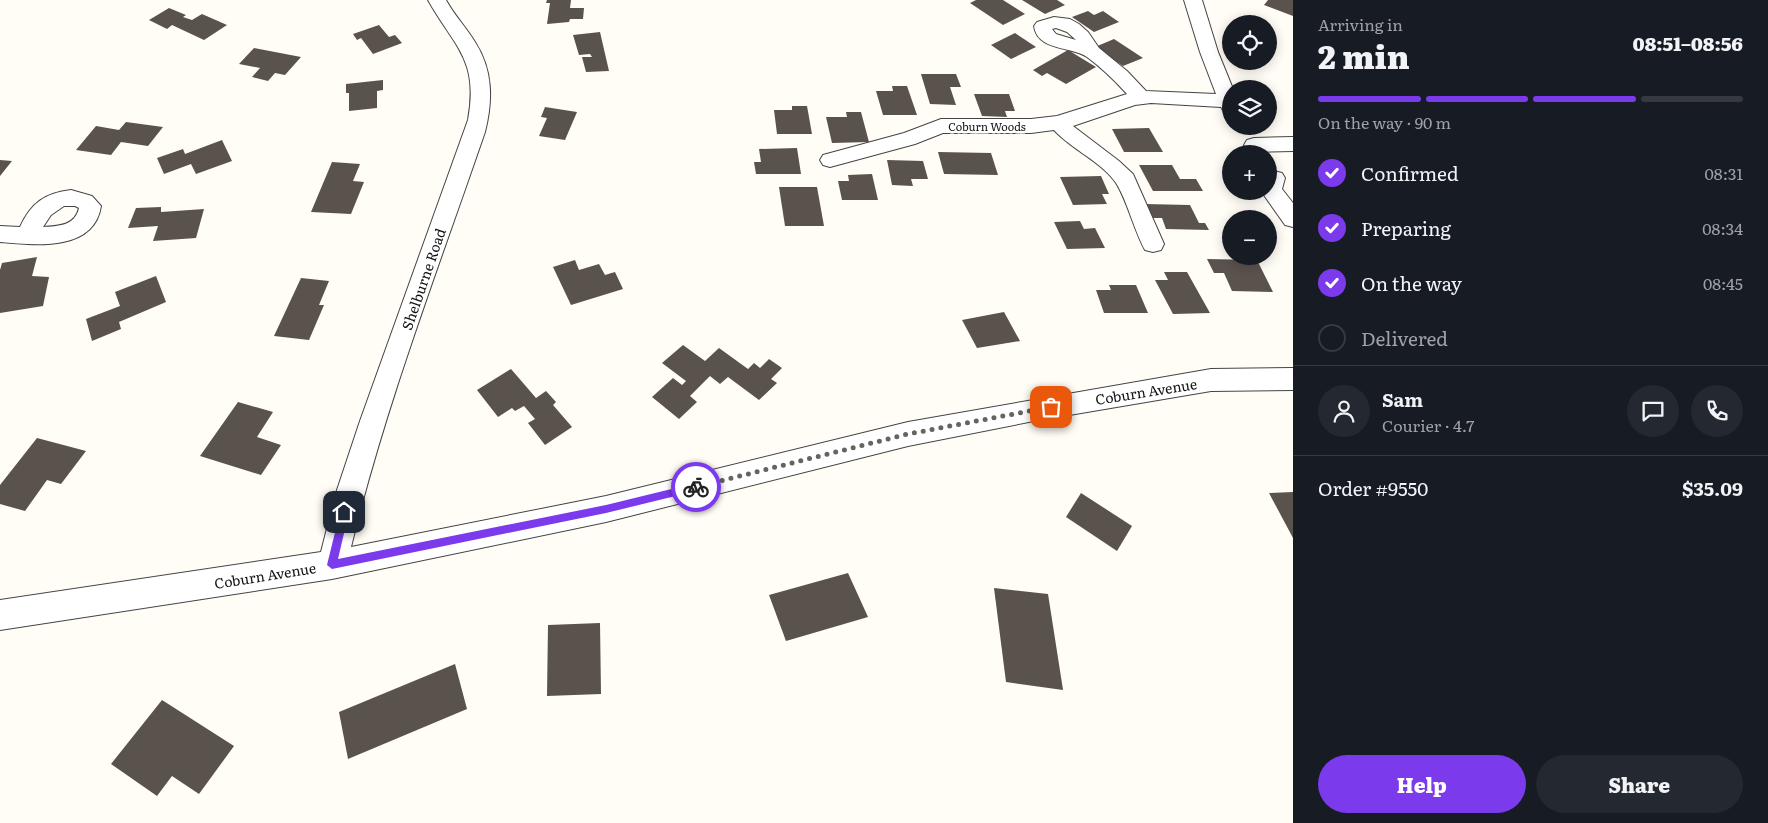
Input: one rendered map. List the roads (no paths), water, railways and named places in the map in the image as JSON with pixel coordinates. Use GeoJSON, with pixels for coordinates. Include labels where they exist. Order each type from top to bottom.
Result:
{"type":"FeatureCollection","features":[{"type":"Feature","properties":{"kind":"street","name":"Shelburne Road"},"geometry":{"type":"LineString","coordinates":[[332,565],[350,493],[373,421],[475,132],[482,107],[482,86],[477,65],[467,44],[437,0]]}},
{"type":"Feature","properties":{"kind":"street","name":"Coburn Woods"},"geometry":{"type":"LineString","coordinates":[[1193,0],[1209,52],[1222,84]]}},
{"type":"Feature","properties":{"kind":"street"},"geometry":{"type":"LineString","coordinates":[[1092,52],[1120,75],[1141,98]]}},
{"type":"Feature","properties":{"kind":"street","name":"Coburn Woods"},"geometry":{"type":"LineString","coordinates":[[830,160],[888,142],[908,139],[941,126],[1031,126],[1059,123],[1141,98],[1222,103]]}},
{"type":"Feature","properties":{"kind":"street"},"geometry":{"type":"LineString","coordinates":[[1059,123],[1070,135],[1112,166],[1125,180],[1154,244]]}},
{"type":"Feature","properties":{"kind":"street"},"geometry":{"type":"LineString","coordinates":[[1277,146],[1293,144]]}},
{"type":"Feature","properties":{"kind":"street"},"geometry":{"type":"LineString","coordinates":[[1277,178],[1293,189]]}},
{"type":"Feature","properties":{"kind":"street"},"geometry":{"type":"LineString","coordinates":[[1277,197],[1293,219]]}},
{"type":"Feature","properties":{"kind":"street"},"geometry":{"type":"LineString","coordinates":[[0,234],[28,235]]}},
{"type":"Feature","properties":{"kind":"street","name":"Coburn Avenue"},"geometry":{"type":"LineString","coordinates":[[0,615],[332,565],[606,509],[927,430],[1161,387],[1211,380],[1293,379]]}}]}
